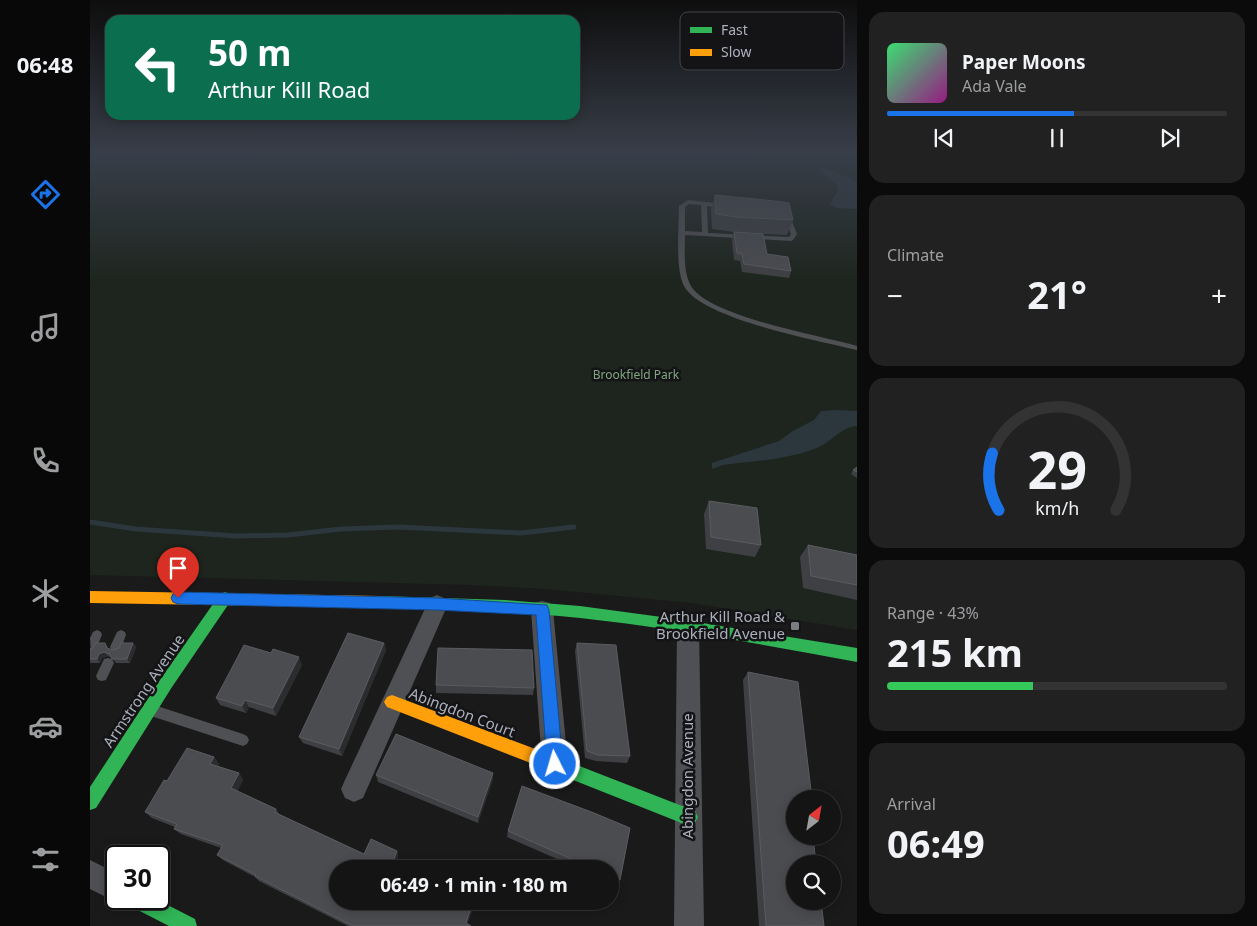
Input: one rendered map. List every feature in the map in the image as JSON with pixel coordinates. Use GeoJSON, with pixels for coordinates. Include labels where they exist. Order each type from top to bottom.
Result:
{"type":"FeatureCollection","features":[{"type":"Feature","properties":{"kind":"street"},"geometry":{"type":"LineString","coordinates":[[90,597],[225,598],[437,604],[542,610],[607,615],[857,655]]}},
{"type":"Feature","properties":{"kind":"street","name":"Armstrong Avenue"},"geometry":{"type":"LineString","coordinates":[[90,802],[149,709],[225,598]]}},
{"type":"Feature","properties":{"kind":"street"},"geometry":{"type":"LineString","coordinates":[[354,789],[437,604]]}},
{"type":"Feature","properties":{"kind":"street"},"geometry":{"type":"LineString","coordinates":[[542,610],[555,764]]}},
{"type":"Feature","properties":{"kind":"street","name":"Abingdon Avenue"},"geometry":{"type":"LineString","coordinates":[[688,627],[689,926]]}},
{"type":"Feature","properties":{"kind":"street","name":"Abingdon Court"},"geometry":{"type":"LineString","coordinates":[[392,702],[688,817]]}},
{"type":"Feature","properties":{"kind":"street"},"geometry":{"type":"LineString","coordinates":[[90,874],[105,882]]}},
{"type":"Feature","properties":{"kind":"street"},"geometry":{"type":"LineString","coordinates":[[158,910],[188,926]]}},
{"type":"Feature","properties":{"kind":"lane"},"geometry":{"type":"LineString","coordinates":[[732,208],[704,204],[683,204],[683,233],[687,286],[689,290],[707,303],[736,317],[857,348]]}},
{"type":"Feature","properties":{"kind":"lane"},"geometry":{"type":"LineString","coordinates":[[704,204],[705,235]]}},
{"type":"Feature","properties":{"kind":"lane"},"geometry":{"type":"LineString","coordinates":[[683,233],[791,239],[794,234],[787,216],[778,213]]}},
{"type":"Feature","properties":{"kind":"lane"},"geometry":{"type":"LineString","coordinates":[[91,647],[97,635]]}},
{"type":"Feature","properties":{"kind":"lane"},"geometry":{"type":"LineString","coordinates":[[116,647],[121,635]]}},
{"type":"Feature","properties":{"kind":"lane"},"geometry":{"type":"LineString","coordinates":[[102,676],[108,663]]}},
{"type":"Feature","properties":{"kind":"lane"},"geometry":{"type":"LineString","coordinates":[[149,709],[243,740]]}},
{"type":"Feature","properties":{"kind":"green space","name":"Brookfield Park"},"geometry":{"type":"Polygon","coordinates":[[[90,197],[857,197],[857,630],[691,603],[546,589],[471,585],[90,575],[90,197]]]}},
{"type":"Feature","properties":{"kind":"shaded area"},"geometry":{"type":"Polygon","coordinates":[[[834,197],[857,197],[857,209],[837,208],[830,204],[834,197]]]}},
{"type":"Feature","properties":{"kind":"shaded area"},"geometry":{"type":"Polygon","coordinates":[[[821,411],[857,411],[857,426],[845,429],[820,447],[792,456],[723,465],[712,469],[712,463],[779,441],[814,420],[821,411]]]}},
{"type":"Feature","properties":{"kind":"building"},"geometry":{"type":"Polygon","coordinates":[[[715,197],[737,197],[789,203],[793,220],[736,217],[716,214],[715,197]]]}},
{"type":"Feature","properties":{"kind":"building"},"geometry":{"type":"Polygon","coordinates":[[[734,232],[763,234],[767,254],[788,257],[791,271],[744,264],[742,254],[737,253],[734,232]]]}},
{"type":"Feature","properties":{"kind":"building"},"geometry":{"type":"Polygon","coordinates":[[[709,501],[757,508],[761,545],[711,537],[709,501]]]}},
{"type":"Feature","properties":{"kind":"building"},"geometry":{"type":"Polygon","coordinates":[[[808,545],[857,555],[857,585],[811,576],[808,545]]]}},
{"type":"Feature","properties":{"kind":"building"},"geometry":{"type":"Polygon","coordinates":[[[348,633],[384,643],[339,749],[299,737],[348,633]]]}},
{"type":"Feature","properties":{"kind":"building"},"geometry":{"type":"Polygon","coordinates":[[[96,643],[105,643],[107,648],[113,650],[119,648],[121,643],[133,643],[127,659],[112,659],[110,654],[104,652],[99,654],[97,659],[90,659],[90,649],[96,643]]]}},
{"type":"Feature","properties":{"kind":"building"},"geometry":{"type":"Polygon","coordinates":[[[577,643],[616,645],[630,756],[598,755],[587,751],[577,643]]]}},
{"type":"Feature","properties":{"kind":"building"},"geometry":{"type":"Polygon","coordinates":[[[244,645],[271,653],[273,649],[299,657],[273,708],[245,700],[242,706],[216,698],[244,645]]]}},
{"type":"Feature","properties":{"kind":"building"},"geometry":{"type":"Polygon","coordinates":[[[438,648],[532,650],[534,688],[436,685],[438,648]]]}},
{"type":"Feature","properties":{"kind":"building"},"geometry":{"type":"Polygon","coordinates":[[[748,672],[798,682],[811,790],[786,790],[786,845],[814,845],[815,855],[786,855],[786,910],[822,910],[824,926],[766,926],[748,672]]]}},
{"type":"Feature","properties":{"kind":"building"},"geometry":{"type":"Polygon","coordinates":[[[396,734],[493,773],[478,817],[376,775],[396,734]]]}},
{"type":"Feature","properties":{"kind":"building"},"geometry":{"type":"Polygon","coordinates":[[[187,748],[214,757],[210,764],[239,773],[231,788],[276,809],[274,812],[364,854],[371,839],[397,851],[393,860],[329,860],[329,910],[470,910],[466,923],[471,926],[353,926],[217,855],[223,845],[174,829],[177,824],[145,812],[164,780],[167,781],[187,748]]]}},
{"type":"Feature","properties":{"kind":"building"},"geometry":{"type":"Polygon","coordinates":[[[522,786],[630,828],[620,880],[619,860],[574,860],[508,831],[522,786]]]}},
{"type":"Feature","properties":{"kind":"waterway"},"geometry":{"type":"LineString","coordinates":[[90,522],[136,529],[236,536],[288,535],[341,529],[398,527],[521,533],[574,527]]}},
{"type":"Feature","properties":{"kind":"traffic: fast"},"geometry":{"type":"LineString","coordinates":[[90,802],[167,682],[225,598]]}},
{"type":"Feature","properties":{"kind":"traffic: fast"},"geometry":{"type":"LineString","coordinates":[[380,602],[505,606],[580,612],[684,626],[857,655]]}},
{"type":"Feature","properties":{"kind":"traffic: fast"},"geometry":{"type":"LineString","coordinates":[[564,768],[689,817]]}},
{"type":"Feature","properties":{"kind":"traffic: fast"},"geometry":{"type":"LineString","coordinates":[[158,910],[188,926]]}},
{"type":"Feature","properties":{"kind":"traffic: slow"},"geometry":{"type":"LineString","coordinates":[[90,597],[380,602]]}},
{"type":"Feature","properties":{"kind":"traffic: slow"},"geometry":{"type":"LineString","coordinates":[[392,702],[564,768]]}},
{"type":"Feature","properties":{"kind":"place","name":"Arthur Kill Road & Brookfield Avenue"},"geometry":{"type":"Point","coordinates":[795,626]}},
{"type":"Feature","properties":{"kind":"route"},"geometry":{"type":"LineString","coordinates":[[178,598],[437,604],[542,610],[555,764]]}}]}
